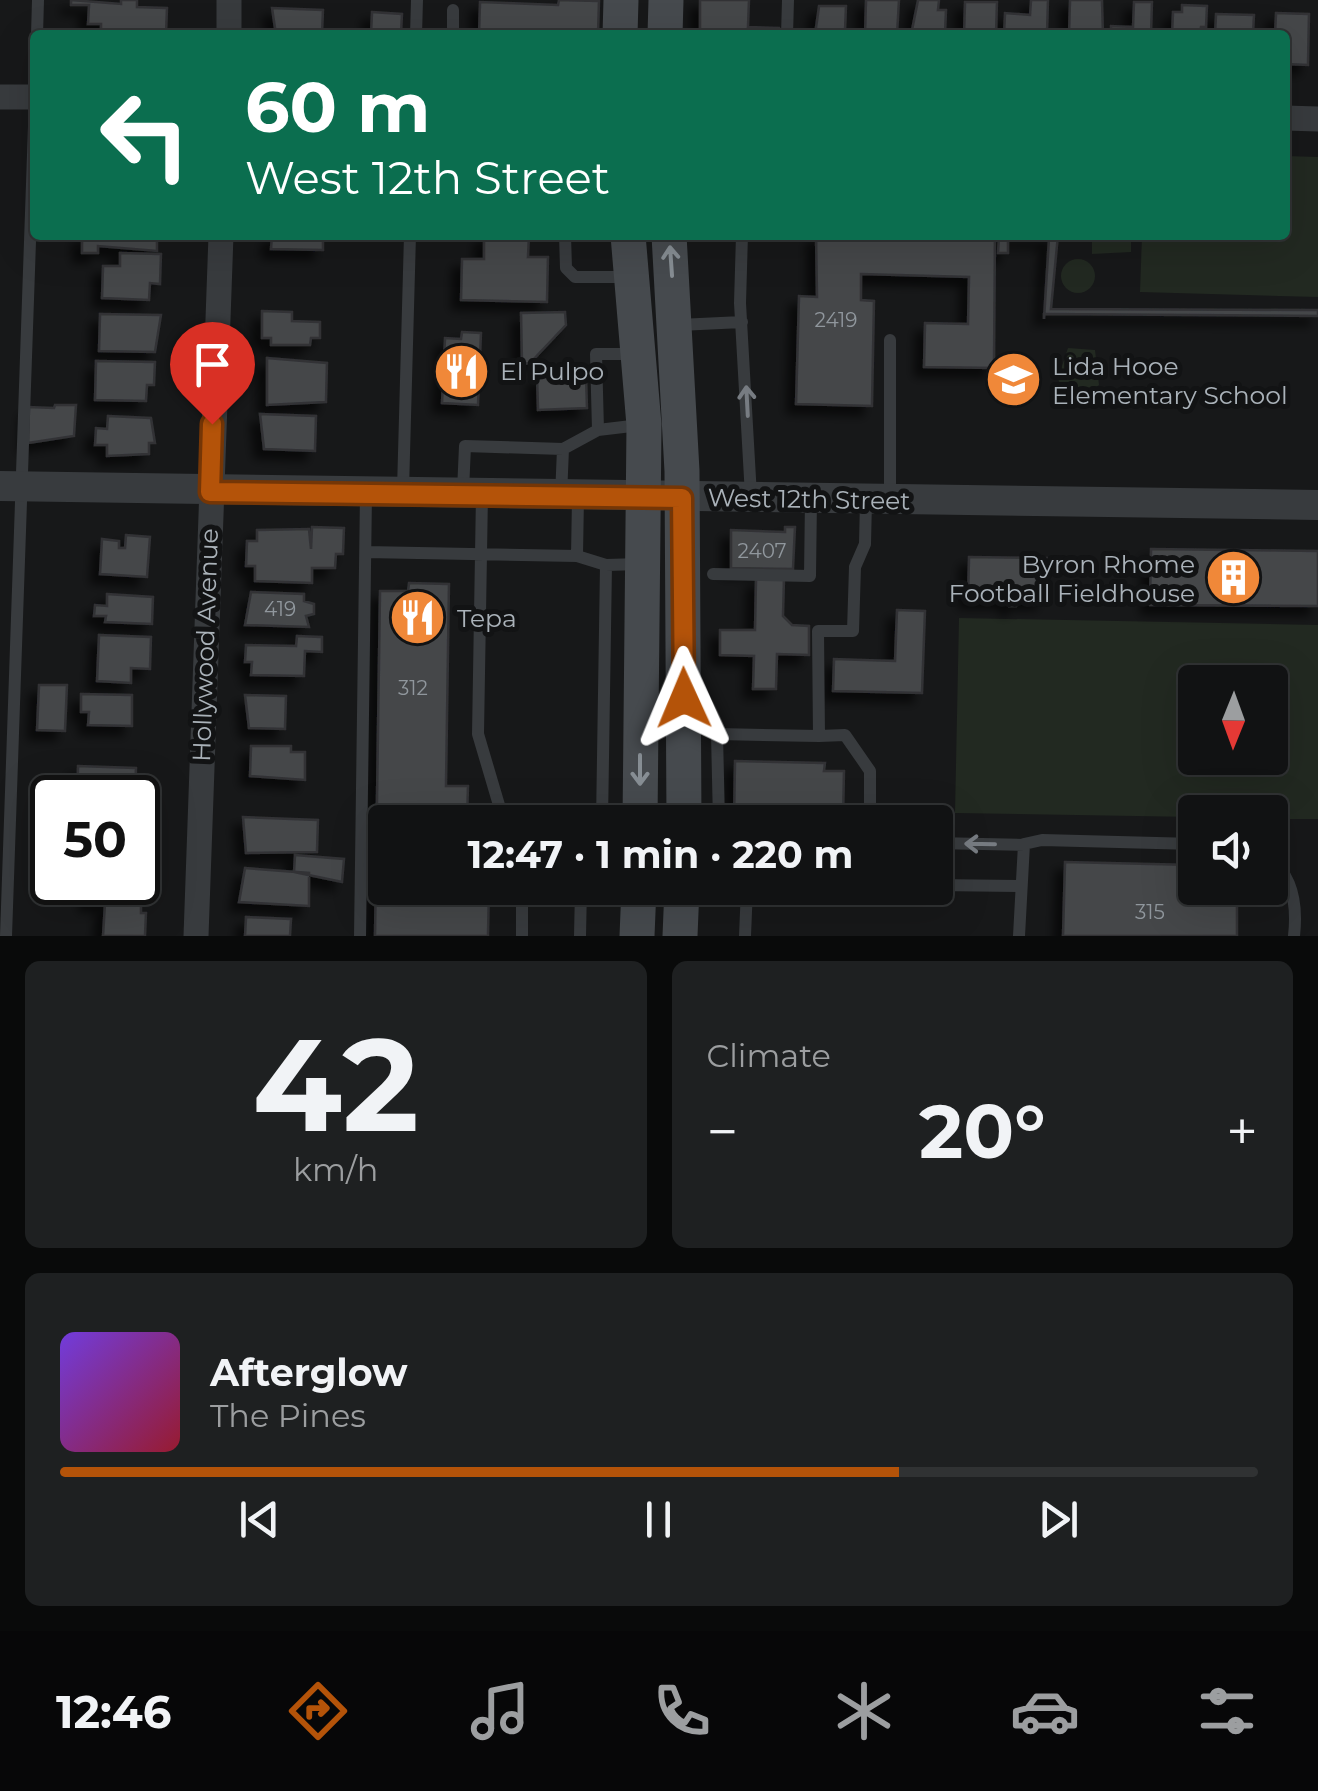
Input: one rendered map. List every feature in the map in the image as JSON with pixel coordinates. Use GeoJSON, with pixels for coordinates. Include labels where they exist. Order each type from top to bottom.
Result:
{"type":"FeatureCollection","features":[{"type":"Feature","properties":{"kind":"main road"},"geometry":{"type":"LineString","coordinates":[[620,0],[620,30]]}},
{"type":"Feature","properties":{"kind":"main road"},"geometry":{"type":"LineString","coordinates":[[665,30],[666,0]]}},
{"type":"Feature","properties":{"kind":"main road"},"geometry":{"type":"LineString","coordinates":[[629,240],[640,354],[644,498],[623,564],[623,664],[638,805]]}},
{"type":"Feature","properties":{"kind":"main road"},"geometry":{"type":"LineString","coordinates":[[669,240],[682,498],[701,759],[689,805]]}},
{"type":"Feature","properties":{"kind":"main road"},"geometry":{"type":"LineString","coordinates":[[637,936],[638,905]]}},
{"type":"Feature","properties":{"kind":"main road"},"geometry":{"type":"LineString","coordinates":[[680,936],[681,905]]}},
{"type":"Feature","properties":{"kind":"street"},"geometry":{"type":"LineString","coordinates":[[229,0],[229,30]]}},
{"type":"Feature","properties":{"kind":"street"},"geometry":{"type":"LineString","coordinates":[[0,96],[30,97]]}},
{"type":"Feature","properties":{"kind":"street"},"geometry":{"type":"LineString","coordinates":[[1290,118],[1318,119]]}},
{"type":"Feature","properties":{"kind":"street","name":"Hollywood Avenue"},"geometry":{"type":"LineString","coordinates":[[196,936],[221,240]]}},
{"type":"Feature","properties":{"kind":"street","name":"West 12th Street"},"geometry":{"type":"LineString","coordinates":[[10,486],[210,492],[1318,505]]}},
{"type":"Feature","properties":{"kind":"lane"},"geometry":{"type":"LineString","coordinates":[[37,30],[38,0]]}},
{"type":"Feature","properties":{"kind":"lane"},"geometry":{"type":"LineString","coordinates":[[416,30],[417,0]]}},
{"type":"Feature","properties":{"kind":"lane"},"geometry":{"type":"LineString","coordinates":[[787,30],[788,0]]}},
{"type":"Feature","properties":{"kind":"lane"},"geometry":{"type":"LineString","coordinates":[[453,10],[453,30]]}},
{"type":"Feature","properties":{"kind":"lane"},"geometry":{"type":"LineString","coordinates":[[6,936],[10,486],[30,175]]}},
{"type":"Feature","properties":{"kind":"lane"},"geometry":{"type":"LineString","coordinates":[[403,492],[410,240]]}},
{"type":"Feature","properties":{"kind":"lane"},"geometry":{"type":"LineString","coordinates":[[565,240],[566,268],[575,277],[633,277]]}},
{"type":"Feature","properties":{"kind":"lane"},"geometry":{"type":"LineString","coordinates":[[742,240],[742,322],[752,499]]}},
{"type":"Feature","properties":{"kind":"lane"},"geometry":{"type":"LineString","coordinates":[[676,325],[742,322]]}},
{"type":"Feature","properties":{"kind":"lane"},"geometry":{"type":"LineString","coordinates":[[820,736],[818,631],[853,632],[855,567],[878,500],[890,340]]}},
{"type":"Feature","properties":{"kind":"lane"},"geometry":{"type":"LineString","coordinates":[[598,430],[596,354],[640,354]]}},
{"type":"Feature","properties":{"kind":"lane"},"geometry":{"type":"LineString","coordinates":[[499,805],[478,734],[481,554],[465,446],[562,449],[598,430],[644,424]]}},
{"type":"Feature","properties":{"kind":"lane"},"geometry":{"type":"LineString","coordinates":[[562,449],[577,556]]}},
{"type":"Feature","properties":{"kind":"lane"},"geometry":{"type":"LineString","coordinates":[[360,936],[366,493]]}},
{"type":"Feature","properties":{"kind":"lane"},"geometry":{"type":"LineString","coordinates":[[713,574],[810,576],[811,499]]}},
{"type":"Feature","properties":{"kind":"lane"},"geometry":{"type":"LineString","coordinates":[[366,552],[577,556],[623,564]]}},
{"type":"Feature","properties":{"kind":"lane"},"geometry":{"type":"LineString","coordinates":[[604,805],[623,664]]}},
{"type":"Feature","properties":{"kind":"lane"},"geometry":{"type":"LineString","coordinates":[[713,805],[701,759],[718,734],[845,735],[870,770],[870,805]]}},
{"type":"Feature","properties":{"kind":"lane"},"geometry":{"type":"LineString","coordinates":[[953,844],[1024,846],[1042,840],[1178,844]]}},
{"type":"Feature","properties":{"kind":"lane"},"geometry":{"type":"LineString","coordinates":[[1019,936],[1024,846]]}},
{"type":"Feature","properties":{"kind":"lane"},"geometry":{"type":"LineString","coordinates":[[1288,882],[1296,914],[1294,936]]}},
{"type":"Feature","properties":{"kind":"lane"},"geometry":{"type":"LineString","coordinates":[[953,885],[1020,886]]}},
{"type":"Feature","properties":{"kind":"lane"},"geometry":{"type":"LineString","coordinates":[[522,905],[522,936]]}},
{"type":"Feature","properties":{"kind":"lane"},"geometry":{"type":"LineString","coordinates":[[580,905],[580,936]]}},
{"type":"Feature","properties":{"kind":"lane"},"geometry":{"type":"LineString","coordinates":[[745,936],[746,905]]}},
{"type":"Feature","properties":{"kind":"shaded area"},"geometry":{"type":"Polygon","coordinates":[[[1290,156],[1318,157],[1318,297],[1140,292],[1142,240],[1290,240],[1290,156]]]}},
{"type":"Feature","properties":{"kind":"shaded area"},"geometry":{"type":"Polygon","coordinates":[[[1092,240],[1131,240],[1131,252],[1092,254],[1092,240]]]}},
{"type":"Feature","properties":{"kind":"shaded area"},"geometry":{"type":"Polygon","coordinates":[[[1078,259],[1090,264],[1095,276],[1090,288],[1078,293],[1066,288],[1061,276],[1066,264],[1078,259]]]}},
{"type":"Feature","properties":{"kind":"shaded area"},"geometry":{"type":"Polygon","coordinates":[[[1068,348],[1095,350],[1099,385],[1085,397],[1062,392],[1058,378],[1068,348]]]}},
{"type":"Feature","properties":{"kind":"shaded area"},"geometry":{"type":"Polygon","coordinates":[[[959,618],[1318,625],[1318,819],[1288,819],[1288,795],[1178,795],[1178,817],[955,813],[959,618]]]}},
{"type":"Feature","properties":{"kind":"building"},"geometry":{"type":"Polygon","coordinates":[[[71,0],[121,4],[121,0],[137,0],[137,7],[167,8],[166,30],[101,30],[101,24],[88,24],[89,5],[71,5],[71,0]]]}},
{"type":"Feature","properties":{"kind":"building"},"geometry":{"type":"Polygon","coordinates":[[[559,0],[599,1],[598,30],[479,30],[480,2],[558,5],[559,0]]]}},
{"type":"Feature","properties":{"kind":"building"},"geometry":{"type":"Polygon","coordinates":[[[700,0],[749,0],[748,27],[779,28],[779,30],[700,30],[700,0]]]}},
{"type":"Feature","properties":{"kind":"building"},"geometry":{"type":"Polygon","coordinates":[[[866,0],[899,0],[897,30],[865,30],[866,0]]]}},
{"type":"Feature","properties":{"kind":"building"},"geometry":{"type":"Polygon","coordinates":[[[918,0],[939,0],[938,10],[946,10],[945,30],[912,30],[918,0]]]}},
{"type":"Feature","properties":{"kind":"building"},"geometry":{"type":"Polygon","coordinates":[[[1031,0],[1048,0],[1047,30],[1004,30],[1005,13],[1030,15],[1031,0]]]}},
{"type":"Feature","properties":{"kind":"building"},"geometry":{"type":"Polygon","coordinates":[[[1070,0],[1102,0],[1103,30],[1069,30],[1070,0]]]}},
{"type":"Feature","properties":{"kind":"building"},"geometry":{"type":"Polygon","coordinates":[[[965,2],[997,2],[996,30],[964,30],[965,2]]]}},
{"type":"Feature","properties":{"kind":"building"},"geometry":{"type":"Polygon","coordinates":[[[1134,2],[1152,2],[1151,30],[1111,30],[1111,26],[1133,27],[1134,2]]]}},
{"type":"Feature","properties":{"kind":"building"},"geometry":{"type":"Polygon","coordinates":[[[1182,5],[1207,6],[1206,27],[1172,30],[1173,12],[1182,12],[1182,5]]]}},
{"type":"Feature","properties":{"kind":"building"},"geometry":{"type":"Polygon","coordinates":[[[819,6],[846,6],[845,30],[816,30],[819,6]]]}},
{"type":"Feature","properties":{"kind":"building"},"geometry":{"type":"Polygon","coordinates":[[[272,8],[323,10],[322,30],[275,30],[272,8]]]}},
{"type":"Feature","properties":{"kind":"building"},"geometry":{"type":"Polygon","coordinates":[[[372,12],[402,14],[401,30],[371,30],[372,12]]]}},
{"type":"Feature","properties":{"kind":"building"},"geometry":{"type":"Polygon","coordinates":[[[1276,13],[1309,14],[1308,65],[1290,64],[1290,30],[1275,30],[1276,13]]]}},
{"type":"Feature","properties":{"kind":"building"},"geometry":{"type":"Polygon","coordinates":[[[1216,14],[1254,15],[1253,30],[1215,30],[1216,14]]]}},
{"type":"Feature","properties":{"kind":"building"},"geometry":{"type":"Polygon","coordinates":[[[82,240],[157,240],[157,251],[98,246],[98,253],[82,253],[82,240]]]}},
{"type":"Feature","properties":{"kind":"building"},"geometry":{"type":"Polygon","coordinates":[[[272,240],[323,240],[323,250],[271,249],[272,240]]]}},
{"type":"Feature","properties":{"kind":"building"},"geometry":{"type":"Polygon","coordinates":[[[484,240],[529,240],[528,257],[548,257],[547,302],[461,300],[462,259],[484,259],[484,240]]]}},
{"type":"Feature","properties":{"kind":"building"},"geometry":{"type":"Polygon","coordinates":[[[816,240],[995,240],[994,368],[924,367],[925,323],[968,324],[969,277],[861,274],[861,300],[874,301],[872,406],[796,404],[799,296],[817,297],[816,240]]]}},
{"type":"Feature","properties":{"kind":"building"},"geometry":{"type":"Polygon","coordinates":[[[999,240],[1008,240],[1008,253],[998,253],[999,240]]]}},
{"type":"Feature","properties":{"kind":"building"},"geometry":{"type":"Polygon","coordinates":[[[1049,240],[1058,240],[1051,309],[1318,310],[1318,316],[1044,314],[1049,240]]]}},
{"type":"Feature","properties":{"kind":"building"},"geometry":{"type":"Polygon","coordinates":[[[120,253],[161,254],[160,284],[150,283],[149,300],[102,298],[103,266],[120,266],[120,253]]]}},
{"type":"Feature","properties":{"kind":"building"},"geometry":{"type":"Polygon","coordinates":[[[262,311],[292,312],[292,321],[320,322],[320,338],[311,338],[310,345],[271,345],[271,338],[262,338],[262,311]]]}},
{"type":"Feature","properties":{"kind":"building"},"geometry":{"type":"Polygon","coordinates":[[[565,312],[566,325],[530,363],[522,364],[521,313],[565,312]]]}},
{"type":"Feature","properties":{"kind":"building"},"geometry":{"type":"Polygon","coordinates":[[[100,314],[161,315],[155,352],[99,351],[100,314]]]}},
{"type":"Feature","properties":{"kind":"building","name":"El Pulpo"},"geometry":{"type":"Polygon","coordinates":[[[462,332],[481,333],[478,405],[442,403],[445,338],[461,339],[462,332]]]}},
{"type":"Feature","properties":{"kind":"building"},"geometry":{"type":"Polygon","coordinates":[[[267,358],[327,363],[326,402],[267,405],[267,358]]]}},
{"type":"Feature","properties":{"kind":"building"},"geometry":{"type":"Polygon","coordinates":[[[96,361],[155,362],[154,385],[147,385],[146,401],[95,400],[96,361]]]}},
{"type":"Feature","properties":{"kind":"building"},"geometry":{"type":"Polygon","coordinates":[[[586,375],[587,408],[538,410],[537,376],[586,375]]]}},
{"type":"Feature","properties":{"kind":"building"},"geometry":{"type":"Polygon","coordinates":[[[76,405],[74,436],[28,443],[29,407],[76,405]]]}},
{"type":"Feature","properties":{"kind":"building"},"geometry":{"type":"Polygon","coordinates":[[[260,414],[316,416],[315,451],[264,449],[260,414]]]}},
{"type":"Feature","properties":{"kind":"building"},"geometry":{"type":"Polygon","coordinates":[[[108,416],[151,418],[155,443],[149,443],[149,454],[107,456],[107,445],[95,445],[96,428],[107,429],[108,416]]]}},
{"type":"Feature","properties":{"kind":"building"},"geometry":{"type":"Polygon","coordinates":[[[312,527],[344,528],[343,554],[336,554],[335,568],[312,568],[312,583],[255,581],[255,566],[246,566],[247,541],[257,541],[257,530],[309,529],[311,549],[312,527]]]}},
{"type":"Feature","properties":{"kind":"building"},"geometry":{"type":"Polygon","coordinates":[[[785,527],[795,527],[793,569],[731,568],[731,530],[785,532],[785,527]]]}},
{"type":"Feature","properties":{"kind":"building"},"geometry":{"type":"Polygon","coordinates":[[[126,535],[150,537],[147,577],[100,574],[102,539],[119,541],[119,548],[125,548],[126,535]]]}},
{"type":"Feature","properties":{"kind":"building","name":"Byron Rhome Football Fieldhouse"},"geometry":{"type":"Polygon","coordinates":[[[1151,549],[1318,551],[1318,606],[1150,605],[1151,549]]]}},
{"type":"Feature","properties":{"kind":"building","name":"Byron Rhome Football Fieldhouse"},"geometry":{"type":"Polygon","coordinates":[[[969,557],[1047,558],[1045,600],[1016,600],[1016,606],[1009,606],[1009,599],[968,599],[969,557]]]}},
{"type":"Feature","properties":{"kind":"building"},"geometry":{"type":"Polygon","coordinates":[[[756,579],[784,579],[783,616],[792,625],[809,626],[809,655],[777,654],[776,689],[753,689],[754,656],[720,655],[720,630],[755,630],[756,579]]]}},
{"type":"Feature","properties":{"kind":"building"},"geometry":{"type":"Polygon","coordinates":[[[409,583],[449,584],[446,786],[468,786],[467,805],[377,805],[380,591],[408,591],[409,583]]]}},
{"type":"Feature","properties":{"kind":"building"},"geometry":{"type":"Polygon","coordinates":[[[251,592],[304,594],[304,601],[314,604],[314,614],[306,616],[309,627],[245,625],[251,592]]]}},
{"type":"Feature","properties":{"kind":"building"},"geometry":{"type":"Polygon","coordinates":[[[107,594],[153,597],[152,624],[105,622],[106,616],[94,616],[95,605],[107,606],[107,594]]]}},
{"type":"Feature","properties":{"kind":"building"},"geometry":{"type":"Polygon","coordinates":[[[897,610],[925,611],[922,693],[833,691],[834,659],[895,661],[897,610]]]}},
{"type":"Feature","properties":{"kind":"building"},"geometry":{"type":"Polygon","coordinates":[[[99,635],[151,637],[150,669],[131,668],[131,683],[97,681],[99,635]]]}},
{"type":"Feature","properties":{"kind":"building"},"geometry":{"type":"Polygon","coordinates":[[[297,636],[322,637],[322,652],[305,651],[304,676],[251,675],[252,662],[245,662],[246,645],[296,646],[297,636]]]}},
{"type":"Feature","properties":{"kind":"building"},"geometry":{"type":"Polygon","coordinates":[[[39,685],[67,685],[65,731],[37,730],[39,685]]]}},
{"type":"Feature","properties":{"kind":"building"},"geometry":{"type":"Polygon","coordinates":[[[81,694],[132,695],[132,726],[88,725],[89,712],[81,712],[81,694]]]}},
{"type":"Feature","properties":{"kind":"building"},"geometry":{"type":"Polygon","coordinates":[[[245,695],[286,696],[285,729],[249,728],[245,695]]]}},
{"type":"Feature","properties":{"kind":"building"},"geometry":{"type":"Polygon","coordinates":[[[251,746],[291,746],[291,752],[305,752],[305,780],[250,776],[251,746]]]}},
{"type":"Feature","properties":{"kind":"building"},"geometry":{"type":"Polygon","coordinates":[[[735,761],[825,763],[824,771],[844,771],[843,805],[734,805],[735,761]]]}},
{"type":"Feature","properties":{"kind":"building"},"geometry":{"type":"Polygon","coordinates":[[[78,766],[136,768],[136,775],[78,775],[78,766]]]}},
{"type":"Feature","properties":{"kind":"building"},"geometry":{"type":"Polygon","coordinates":[[[243,817],[318,820],[317,852],[246,853],[243,817]]]}},
{"type":"Feature","properties":{"kind":"building"},"geometry":{"type":"Polygon","coordinates":[[[295,855],[344,859],[342,882],[294,872],[295,855]]]}},
{"type":"Feature","properties":{"kind":"building"},"geometry":{"type":"Polygon","coordinates":[[[1065,862],[1178,865],[1178,905],[1237,905],[1237,936],[1063,936],[1065,862]]]}},
{"type":"Feature","properties":{"kind":"building"},"geometry":{"type":"Polygon","coordinates":[[[245,868],[309,873],[309,906],[239,902],[245,868]]]}},
{"type":"Feature","properties":{"kind":"building"},"geometry":{"type":"Polygon","coordinates":[[[105,905],[141,905],[141,913],[146,913],[145,936],[103,936],[105,905]]]}},
{"type":"Feature","properties":{"kind":"building"},"geometry":{"type":"Polygon","coordinates":[[[375,905],[489,905],[488,936],[375,936],[375,905]]]}},
{"type":"Feature","properties":{"kind":"building"},"geometry":{"type":"Polygon","coordinates":[[[246,917],[291,919],[290,936],[245,936],[246,917]]]}},
{"type":"Feature","properties":{"kind":"place","name":"El Pulpo"},"geometry":{"type":"Point","coordinates":[461,371]}},
{"type":"Feature","properties":{"kind":"place","name":"Lida Hooe Elementary School"},"geometry":{"type":"Point","coordinates":[1013,380]}},
{"type":"Feature","properties":{"kind":"place","name":"Byron Rhome Football Fieldhouse"},"geometry":{"type":"Point","coordinates":[1234,578]}},
{"type":"Feature","properties":{"kind":"place","name":"Tepa"},"geometry":{"type":"Point","coordinates":[418,618]}},
{"type":"Feature","properties":{"kind":"route"},"geometry":{"type":"LineString","coordinates":[[212,424],[210,492],[682,498],[684,698]]}}]}
